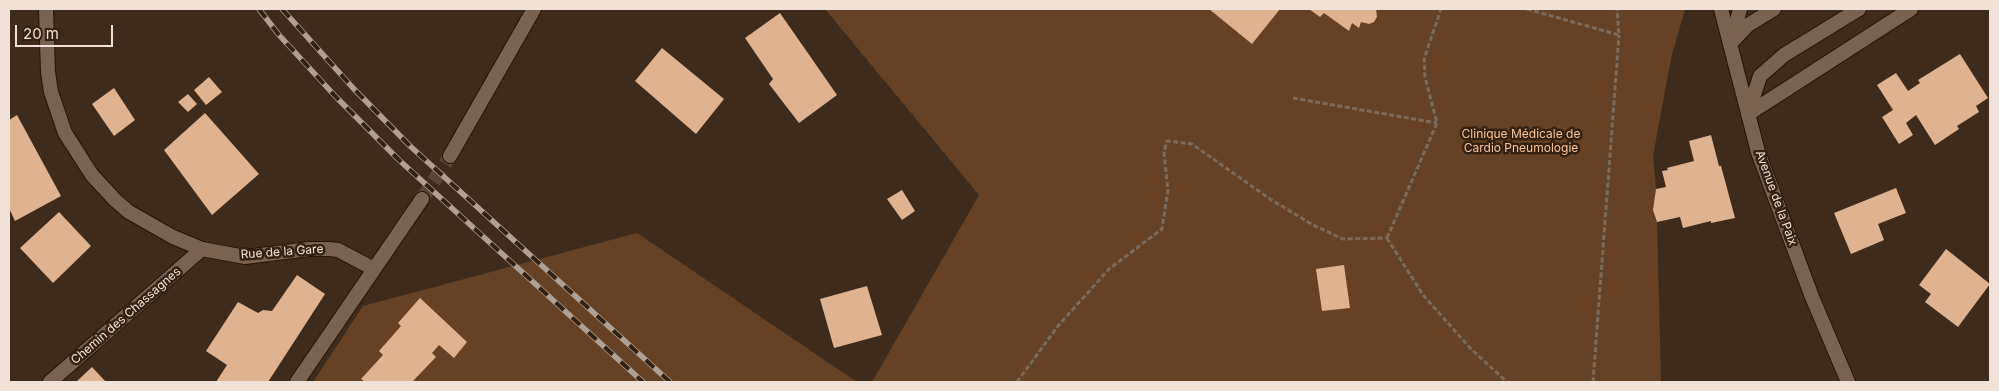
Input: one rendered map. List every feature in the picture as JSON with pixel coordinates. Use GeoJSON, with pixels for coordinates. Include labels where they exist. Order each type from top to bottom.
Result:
{"type":"FeatureCollection","features":[{"type":"Feature","properties":{"kind":"street","name":"Rue de la Gare"},"geometry":{"type":"LineString","coordinates":[[46,9],[47,54],[51,92],[65,133],[83,162],[109,194],[129,212],[173,237],[202,249],[245,257],[309,249],[338,250],[374,269]]}},
{"type":"Feature","properties":{"kind":"street"},"geometry":{"type":"LineString","coordinates":[[450,156],[534,9]]}},
{"type":"Feature","properties":{"kind":"street","name":"Avenue de la Paix"},"geometry":{"type":"LineString","coordinates":[[1721,9],[1758,152],[1812,297],[1848,382]]}},
{"type":"Feature","properties":{"kind":"street"},"geometry":{"type":"LineString","coordinates":[[1730,44],[1740,9]]}},
{"type":"Feature","properties":{"kind":"street"},"geometry":{"type":"LineString","coordinates":[[1730,44],[1748,25],[1774,9]]}},
{"type":"Feature","properties":{"kind":"street"},"geometry":{"type":"LineString","coordinates":[[1748,114],[1760,76],[1784,55],[1859,9]]}},
{"type":"Feature","properties":{"kind":"street"},"geometry":{"type":"LineString","coordinates":[[1748,114],[1911,9]]}},
{"type":"Feature","properties":{"kind":"street"},"geometry":{"type":"LineString","coordinates":[[297,382],[422,199]]}},
{"type":"Feature","properties":{"kind":"street","name":"Chemin des Chassagnes"},"geometry":{"type":"LineString","coordinates":[[50,382],[202,249]]}},
{"type":"Feature","properties":{"kind":"path"},"geometry":{"type":"LineString","coordinates":[[1387,238],[1437,123],[1425,77],[1424,59],[1441,9]]}},
{"type":"Feature","properties":{"kind":"path"},"geometry":{"type":"LineString","coordinates":[[1527,9],[1619,35]]}},
{"type":"Feature","properties":{"kind":"path"},"geometry":{"type":"LineString","coordinates":[[1593,382],[1619,35],[1618,9]]}},
{"type":"Feature","properties":{"kind":"path"},"geometry":{"type":"LineString","coordinates":[[1293,98],[1437,123]]}},
{"type":"Feature","properties":{"kind":"path"},"geometry":{"type":"LineString","coordinates":[[1017,382],[1058,326],[1109,269],[1162,229],[1168,190],[1164,152],[1167,141],[1192,144],[1270,199],[1313,226],[1343,239],[1387,238]]}},
{"type":"Feature","properties":{"kind":"path"},"geometry":{"type":"LineString","coordinates":[[1387,238],[1423,295],[1471,349],[1507,382]]}},
{"type":"Feature","properties":{"kind":"green space","name":"Clinique Médicale de Cardio Pneumologie"},"geometry":{"type":"Polygon","coordinates":[[[825,9],[1685,9],[1671,59],[1653,156],[1656,189],[1661,382],[872,382],[979,195],[825,9]]]}},
{"type":"Feature","properties":{"kind":"green space"},"geometry":{"type":"Polygon","coordinates":[[[637,233],[857,382],[313,382],[363,306],[637,233]]]}},
{"type":"Feature","properties":{"kind":"building"},"geometry":{"type":"Polygon","coordinates":[[[1209,9],[1280,9],[1252,44],[1209,9]]]}},
{"type":"Feature","properties":{"kind":"building"},"geometry":{"type":"Polygon","coordinates":[[[1309,9],[1376,9],[1377,17],[1374,22],[1369,24],[1361,22],[1359,28],[1352,23],[1349,31],[1324,13],[1320,17],[1309,9]]]}},
{"type":"Feature","properties":{"kind":"building"},"geometry":{"type":"Polygon","coordinates":[[[780,13],[837,95],[799,123],[769,84],[773,79],[745,38],[780,13]]]}},
{"type":"Feature","properties":{"kind":"building"},"geometry":{"type":"Polygon","coordinates":[[[662,48],[724,99],[696,134],[635,81],[662,48]]]}},
{"type":"Feature","properties":{"kind":"building"},"geometry":{"type":"Polygon","coordinates":[[[1960,54],[1988,98],[1976,106],[1979,112],[1957,126],[1959,129],[1935,145],[1916,115],[1906,123],[1913,135],[1899,144],[1882,117],[1893,110],[1877,85],[1896,73],[1908,91],[1920,83],[1918,80],[1960,54]]]}},
{"type":"Feature","properties":{"kind":"building"},"geometry":{"type":"Polygon","coordinates":[[[209,77],[222,92],[206,105],[194,90],[209,77]]]}},
{"type":"Feature","properties":{"kind":"building"},"geometry":{"type":"Polygon","coordinates":[[[114,88],[135,120],[114,136],[92,104],[114,88]]]}},
{"type":"Feature","properties":{"kind":"building"},"geometry":{"type":"Polygon","coordinates":[[[188,94],[197,104],[188,112],[178,102],[188,94]]]}},
{"type":"Feature","properties":{"kind":"building"},"geometry":{"type":"Polygon","coordinates":[[[205,113],[259,174],[212,215],[164,150],[205,113]]]}},
{"type":"Feature","properties":{"kind":"building"},"geometry":{"type":"Polygon","coordinates":[[[17,115],[61,196],[15,221],[9,208],[9,120],[17,115]]]}},
{"type":"Feature","properties":{"kind":"building"},"geometry":{"type":"Polygon","coordinates":[[[1711,135],[1735,218],[1711,223],[1711,221],[1683,228],[1680,217],[1657,222],[1653,210],[1656,189],[1666,187],[1662,171],[1694,161],[1689,141],[1711,135]]]}},
{"type":"Feature","properties":{"kind":"building"},"geometry":{"type":"Polygon","coordinates":[[[1896,188],[1906,213],[1878,224],[1884,240],[1851,254],[1834,213],[1896,188]]]}},
{"type":"Feature","properties":{"kind":"building"},"geometry":{"type":"Polygon","coordinates":[[[902,190],[915,211],[902,220],[887,199],[902,190]]]}},
{"type":"Feature","properties":{"kind":"building"},"geometry":{"type":"Polygon","coordinates":[[[59,212],[91,246],[53,283],[20,248],[59,212]]]}},
{"type":"Feature","properties":{"kind":"building"},"geometry":{"type":"Polygon","coordinates":[[[1946,249],[1990,284],[1958,327],[1925,302],[1931,294],[1919,285],[1946,249]]]}},
{"type":"Feature","properties":{"kind":"building"},"geometry":{"type":"Polygon","coordinates":[[[1344,265],[1350,308],[1322,311],[1316,269],[1344,265]]]}},
{"type":"Feature","properties":{"kind":"building"},"geometry":{"type":"Polygon","coordinates":[[[297,275],[325,294],[268,382],[216,382],[227,365],[206,351],[238,302],[258,313],[263,310],[272,311],[297,275]]]}},
{"type":"Feature","properties":{"kind":"building"},"geometry":{"type":"Polygon","coordinates":[[[867,286],[882,335],[834,348],[820,299],[867,286]]]}},
{"type":"Feature","properties":{"kind":"building"},"geometry":{"type":"Polygon","coordinates":[[[420,298],[467,342],[454,358],[439,345],[432,353],[436,357],[414,382],[365,382],[361,379],[383,355],[379,351],[401,326],[398,323],[420,298]]]}},
{"type":"Feature","properties":{"kind":"building"},"geometry":{"type":"Polygon","coordinates":[[[92,367],[106,382],[76,382],[92,367]]]}},
{"type":"Feature","properties":{"kind":"tunnel"},"geometry":{"type":"LineString","coordinates":[[422,199],[450,156]]}},
{"type":"Feature","properties":{"kind":"railway"},"geometry":{"type":"LineString","coordinates":[[259,9],[279,35],[336,97],[399,160],[643,382]]}},
{"type":"Feature","properties":{"kind":"railway"},"geometry":{"type":"LineString","coordinates":[[282,9],[354,89],[410,146],[670,382]]}}]}
